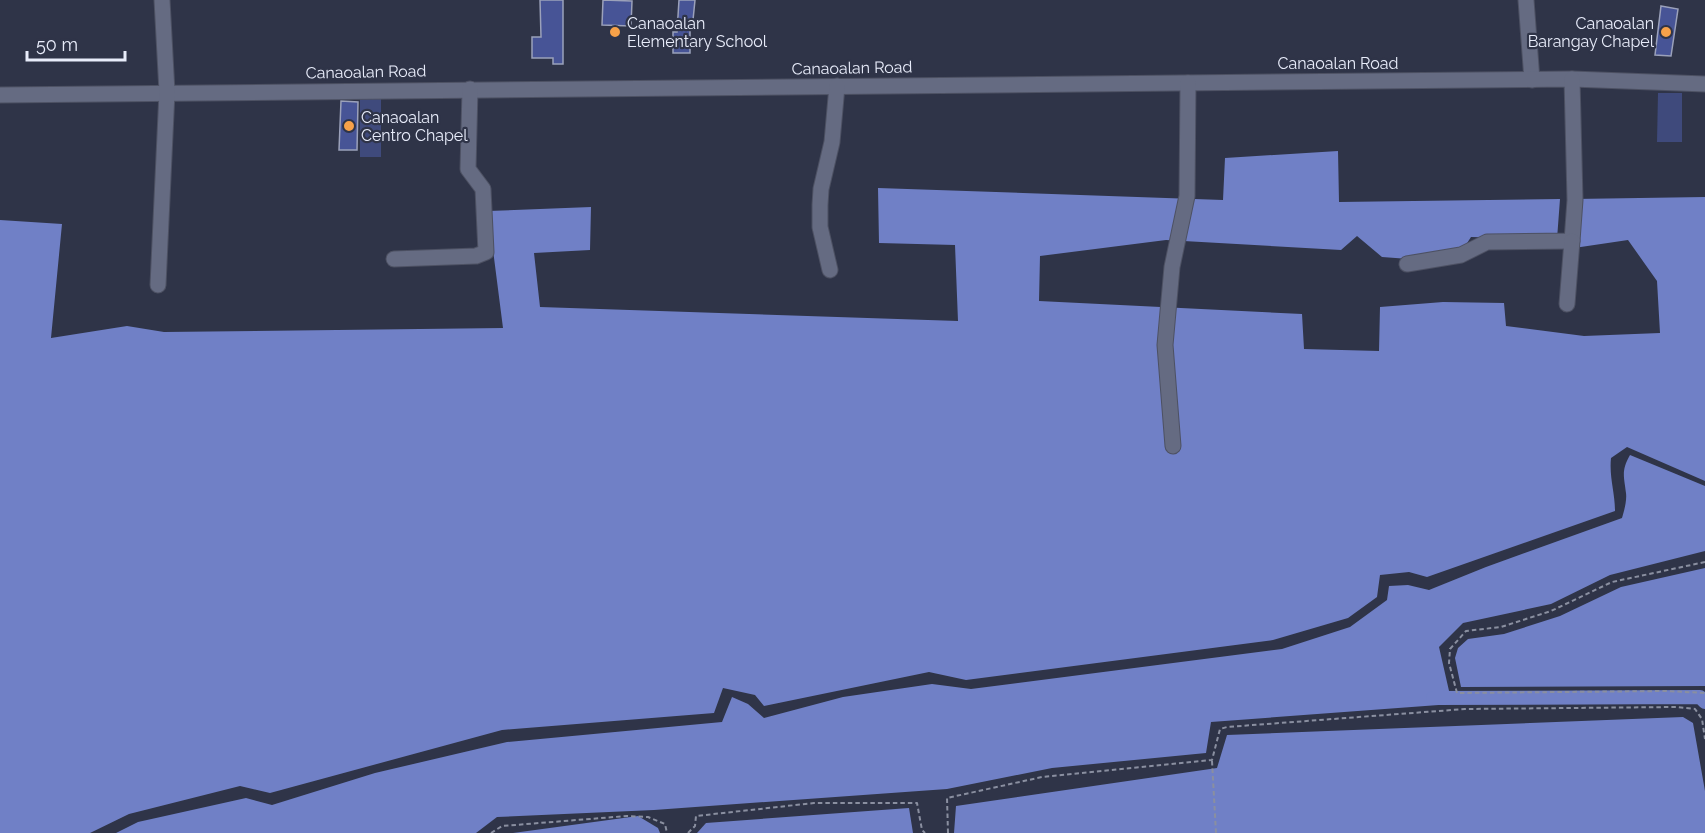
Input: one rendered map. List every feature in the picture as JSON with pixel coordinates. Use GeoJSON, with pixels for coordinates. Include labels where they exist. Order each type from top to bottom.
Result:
{"type":"FeatureCollection","features":[{"type":"Feature","properties":{"kind":"street"},"geometry":{"type":"LineString","coordinates":[[158,285],[167,92],[162,0]]}},
{"type":"Feature","properties":{"kind":"street"},"geometry":{"type":"LineString","coordinates":[[1526,0],[1532,80]]}},
{"type":"Feature","properties":{"kind":"street"},"geometry":{"type":"LineString","coordinates":[[1567,304],[1575,200],[1572,79]]}},
{"type":"Feature","properties":{"kind":"street","name":"Canaoalan Road"},"geometry":{"type":"LineString","coordinates":[[0,95],[1572,79],[1705,84]]}},
{"type":"Feature","properties":{"kind":"street"},"geometry":{"type":"LineString","coordinates":[[1173,446],[1165,345],[1172,267],[1186,196],[1188,83]]}},
{"type":"Feature","properties":{"kind":"street"},"geometry":{"type":"LineString","coordinates":[[830,270],[820,227],[820,189],[832,142],[837,86]]}},
{"type":"Feature","properties":{"kind":"street"},"geometry":{"type":"LineString","coordinates":[[394,259],[476,256],[486,252],[483,189],[468,169],[470,89]]}},
{"type":"Feature","properties":{"kind":"street"},"geometry":{"type":"LineString","coordinates":[[1407,264],[1461,255],[1487,242],[1572,241]]}},
{"type":"Feature","properties":{"kind":"path"},"geometry":{"type":"LineString","coordinates":[[1705,562],[1612,582],[1551,611],[1501,627],[1466,632],[1450,649],[1449,663],[1457,693],[1667,691],[1705,693]]}},
{"type":"Feature","properties":{"kind":"path"},"geometry":{"type":"LineString","coordinates":[[1216,833],[1212,760],[1220,729],[1227,727],[1465,709],[1695,709],[1702,719],[1705,739]]}},
{"type":"Feature","properties":{"kind":"path"},"geometry":{"type":"LineString","coordinates":[[948,833],[946,798],[1042,777],[1212,760]]}},
{"type":"Feature","properties":{"kind":"path"},"geometry":{"type":"LineString","coordinates":[[688,833],[695,826],[696,816],[814,803],[917,803],[922,830],[925,833]]}},
{"type":"Feature","properties":{"kind":"path"},"geometry":{"type":"LineString","coordinates":[[491,833],[502,825],[627,816],[648,817],[665,824],[667,833]]}},
{"type":"Feature","properties":{"kind":"shaded area"},"geometry":{"type":"Polygon","coordinates":[[[1658,93],[1682,93],[1682,142],[1657,142],[1658,93]]]}},
{"type":"Feature","properties":{"kind":"shaded area"},"geometry":{"type":"Polygon","coordinates":[[[360,98],[381,98],[381,157],[360,157],[360,98]]]}},
{"type":"Feature","properties":{"kind":"shaded area"},"geometry":{"type":"Polygon","coordinates":[[[1338,151],[1339,202],[1560,199],[1557,239],[1471,237],[1462,251],[1409,259],[1382,257],[1357,236],[1341,250],[1166,240],[1040,256],[1039,301],[1302,314],[1304,349],[1379,351],[1380,307],[1443,302],[1504,303],[1506,326],[1584,336],[1660,333],[1657,281],[1628,240],[1574,248],[1574,199],[1705,197],[1705,481],[1627,447],[1611,458],[1615,511],[1427,577],[1409,572],[1380,575],[1377,597],[1348,618],[1273,640],[966,680],[929,672],[764,706],[755,695],[723,688],[714,713],[502,730],[270,793],[240,786],[129,814],[90,833],[0,833],[0,220],[62,224],[51,338],[127,326],[164,332],[503,328],[488,211],[591,207],[590,250],[534,253],[540,307],[958,321],[955,245],[879,243],[878,188],[1223,200],[1225,158],[1338,151]]]}},
{"type":"Feature","properties":{"kind":"shaded area"},"geometry":{"type":"Polygon","coordinates":[[[1630,455],[1705,486],[1705,551],[1610,575],[1551,604],[1463,623],[1439,647],[1452,704],[1211,722],[1206,753],[1052,768],[947,789],[654,810],[497,817],[476,833],[116,833],[138,822],[246,798],[272,805],[375,773],[507,742],[722,722],[732,697],[748,704],[764,718],[843,697],[932,684],[971,689],[1282,649],[1350,627],[1387,600],[1389,586],[1408,585],[1429,590],[1622,518],[1626,499],[1624,470],[1630,455]]]}},
{"type":"Feature","properties":{"kind":"shaded area"},"geometry":{"type":"Polygon","coordinates":[[[1705,568],[1705,686],[1461,687],[1455,658],[1458,648],[1468,639],[1504,634],[1560,616],[1621,587],[1705,568]]]}},
{"type":"Feature","properties":{"kind":"shaded area"},"geometry":{"type":"Polygon","coordinates":[[[1683,717],[1693,723],[1705,791],[1705,833],[954,833],[956,806],[1217,768],[1227,735],[1683,717]]]}},
{"type":"Feature","properties":{"kind":"shaded area"},"geometry":{"type":"Polygon","coordinates":[[[909,808],[913,833],[697,833],[706,823],[909,808]]]}},
{"type":"Feature","properties":{"kind":"shaded area"},"geometry":{"type":"Polygon","coordinates":[[[638,816],[658,828],[660,833],[513,833],[638,816]]]}},
{"type":"Feature","properties":{"kind":"building"},"geometry":{"type":"Polygon","coordinates":[[[540,0],[563,0],[563,64],[553,64],[553,58],[532,58],[532,37],[541,37],[540,0]]]}},
{"type":"Feature","properties":{"kind":"building"},"geometry":{"type":"Polygon","coordinates":[[[603,0],[632,1],[631,26],[602,25],[603,0]]]}},
{"type":"Feature","properties":{"kind":"building"},"geometry":{"type":"Polygon","coordinates":[[[679,0],[695,0],[693,20],[690,19],[690,53],[673,53],[673,32],[677,32],[679,0]]]}},
{"type":"Feature","properties":{"kind":"building","name":"Canaoalan Barangay Chapel"},"geometry":{"type":"Polygon","coordinates":[[[1661,6],[1678,9],[1671,56],[1655,55],[1661,6]]]}},
{"type":"Feature","properties":{"kind":"building","name":"Canaoalan Centro Chapel"},"geometry":{"type":"Polygon","coordinates":[[[341,101],[358,102],[357,150],[339,150],[341,101]]]}},
{"type":"Feature","properties":{"kind":"waterway"},"geometry":{"type":"LineString","coordinates":[[1433,698],[1700,697],[1705,702]]}},
{"type":"Feature","properties":{"kind":"place","name":"Canaoalan Elementary School"},"geometry":{"type":"Point","coordinates":[615,32]}},
{"type":"Feature","properties":{"kind":"place","name":"Canaoalan Barangay Chapel"},"geometry":{"type":"Point","coordinates":[1666,32]}},
{"type":"Feature","properties":{"kind":"place","name":"Canaoalan Centro Chapel"},"geometry":{"type":"Point","coordinates":[349,126]}}]}
